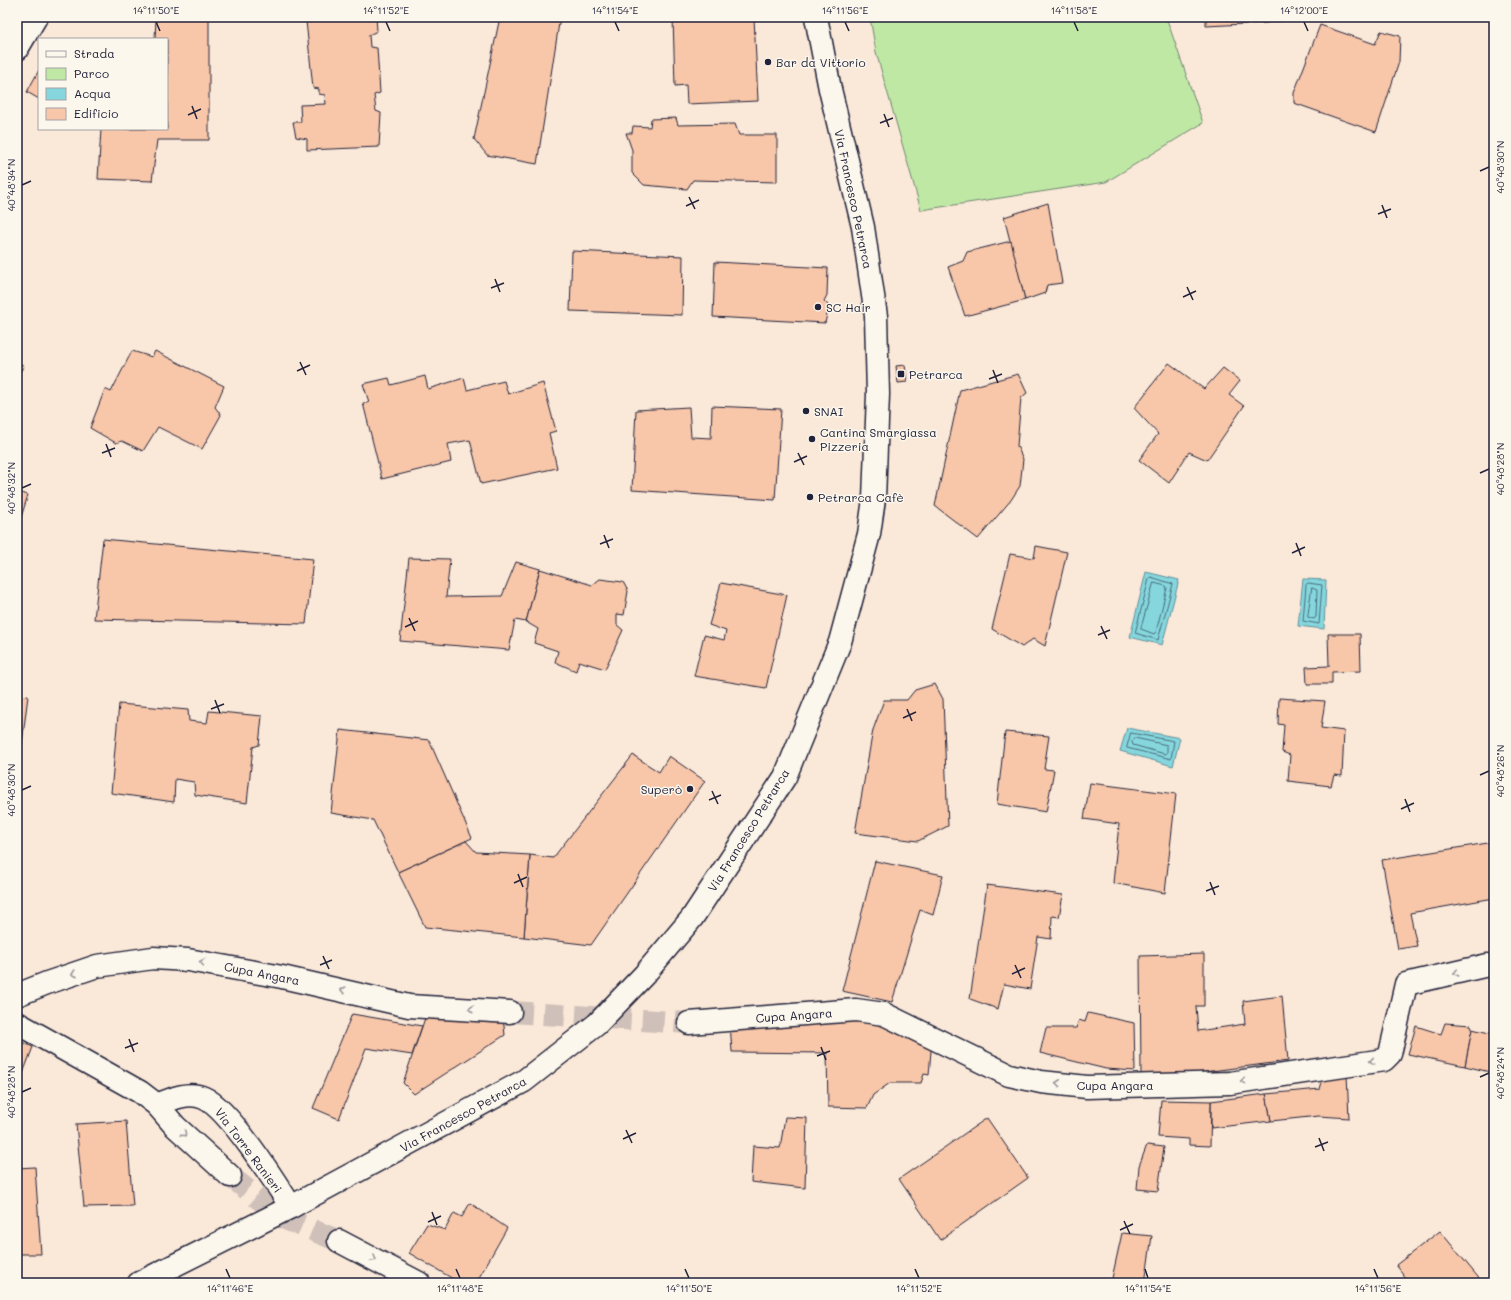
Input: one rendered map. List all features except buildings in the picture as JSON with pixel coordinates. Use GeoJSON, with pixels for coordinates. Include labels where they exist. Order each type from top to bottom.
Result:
{"type":"FeatureCollection","features":[{"type":"Feature","properties":{"kind":"street"},"geometry":{"type":"LineString","coordinates":[[17,49],[36,17]]}},
{"type":"Feature","properties":{"kind":"street","name":"Via Francesco Petrarca"},"geometry":{"type":"LineString","coordinates":[[139,1283],[292,1207],[524,1081],[597,1024],[644,974],[692,918],[785,777],[840,642],[869,534],[874,499],[878,394],[876,316],[862,227],[830,89],[816,17]]}},
{"type":"Feature","properties":{"kind":"street","name":"Cupa Angara"},"geometry":{"type":"LineString","coordinates":[[17,995],[97,966],[153,958],[188,960],[282,977],[409,1006],[510,1012]]}},
{"type":"Feature","properties":{"kind":"street","name":"Cupa Angara"},"geometry":{"type":"LineString","coordinates":[[689,1023],[856,1010],[884,1014],[1009,1075],[1041,1082],[1087,1087],[1230,1083],[1384,1060],[1390,1054],[1406,984],[1488,965],[1494,966]]}},
{"type":"Feature","properties":{"kind":"street"},"geometry":{"type":"LineString","coordinates":[[17,1023],[140,1092],[157,1106],[175,1126],[230,1176]]}},
{"type":"Feature","properties":{"kind":"street","name":"Via Torre Ranieri"},"geometry":{"type":"LineString","coordinates":[[157,1106],[181,1096],[203,1097],[212,1102],[225,1115],[267,1169],[292,1207]]}},
{"type":"Feature","properties":{"kind":"street"},"geometry":{"type":"LineString","coordinates":[[339,1241],[418,1283]]}},
{"type":"Feature","properties":{"kind":"green space"},"geometry":{"type":"Polygon","coordinates":[[[870,17],[1166,17],[1203,123],[1106,182],[921,210],[876,52],[870,17]]]}},
{"type":"Feature","properties":{"kind":"water"},"geometry":{"type":"Polygon","coordinates":[[[1146,572],[1179,580],[1162,645],[1130,637],[1146,572]]]}},
{"type":"Feature","properties":{"kind":"water"},"geometry":{"type":"Polygon","coordinates":[[[1303,579],[1326,580],[1324,629],[1298,626],[1303,579]]]}},
{"type":"Feature","properties":{"kind":"water"},"geometry":{"type":"Polygon","coordinates":[[[1127,728],[1180,738],[1173,766],[1120,751],[1127,728]]]}},
{"type":"Feature","properties":{"kind":"tunnel"},"geometry":{"type":"LineString","coordinates":[[510,1012],[689,1023]]}},
{"type":"Feature","properties":{"kind":"tunnel"},"geometry":{"type":"LineString","coordinates":[[230,1176],[283,1218],[339,1241]]}},
{"type":"Feature","properties":{"kind":"place","name":"Bar da Vittorio"},"geometry":{"type":"Point","coordinates":[768,62]}},
{"type":"Feature","properties":{"kind":"place","name":"SC Hair"},"geometry":{"type":"Point","coordinates":[818,307]}},
{"type":"Feature","properties":{"kind":"place","name":"Petrarca"},"geometry":{"type":"Point","coordinates":[901,374]}},
{"type":"Feature","properties":{"kind":"place","name":"SNAI"},"geometry":{"type":"Point","coordinates":[806,411]}},
{"type":"Feature","properties":{"kind":"place","name":"Cantina Smargiassa Pizzeria"},"geometry":{"type":"Point","coordinates":[812,439]}},
{"type":"Feature","properties":{"kind":"place","name":"Petrarca Cafè"},"geometry":{"type":"Point","coordinates":[810,497]}},
{"type":"Feature","properties":{"kind":"place","name":"Superò"},"geometry":{"type":"Point","coordinates":[690,789]}}]}
